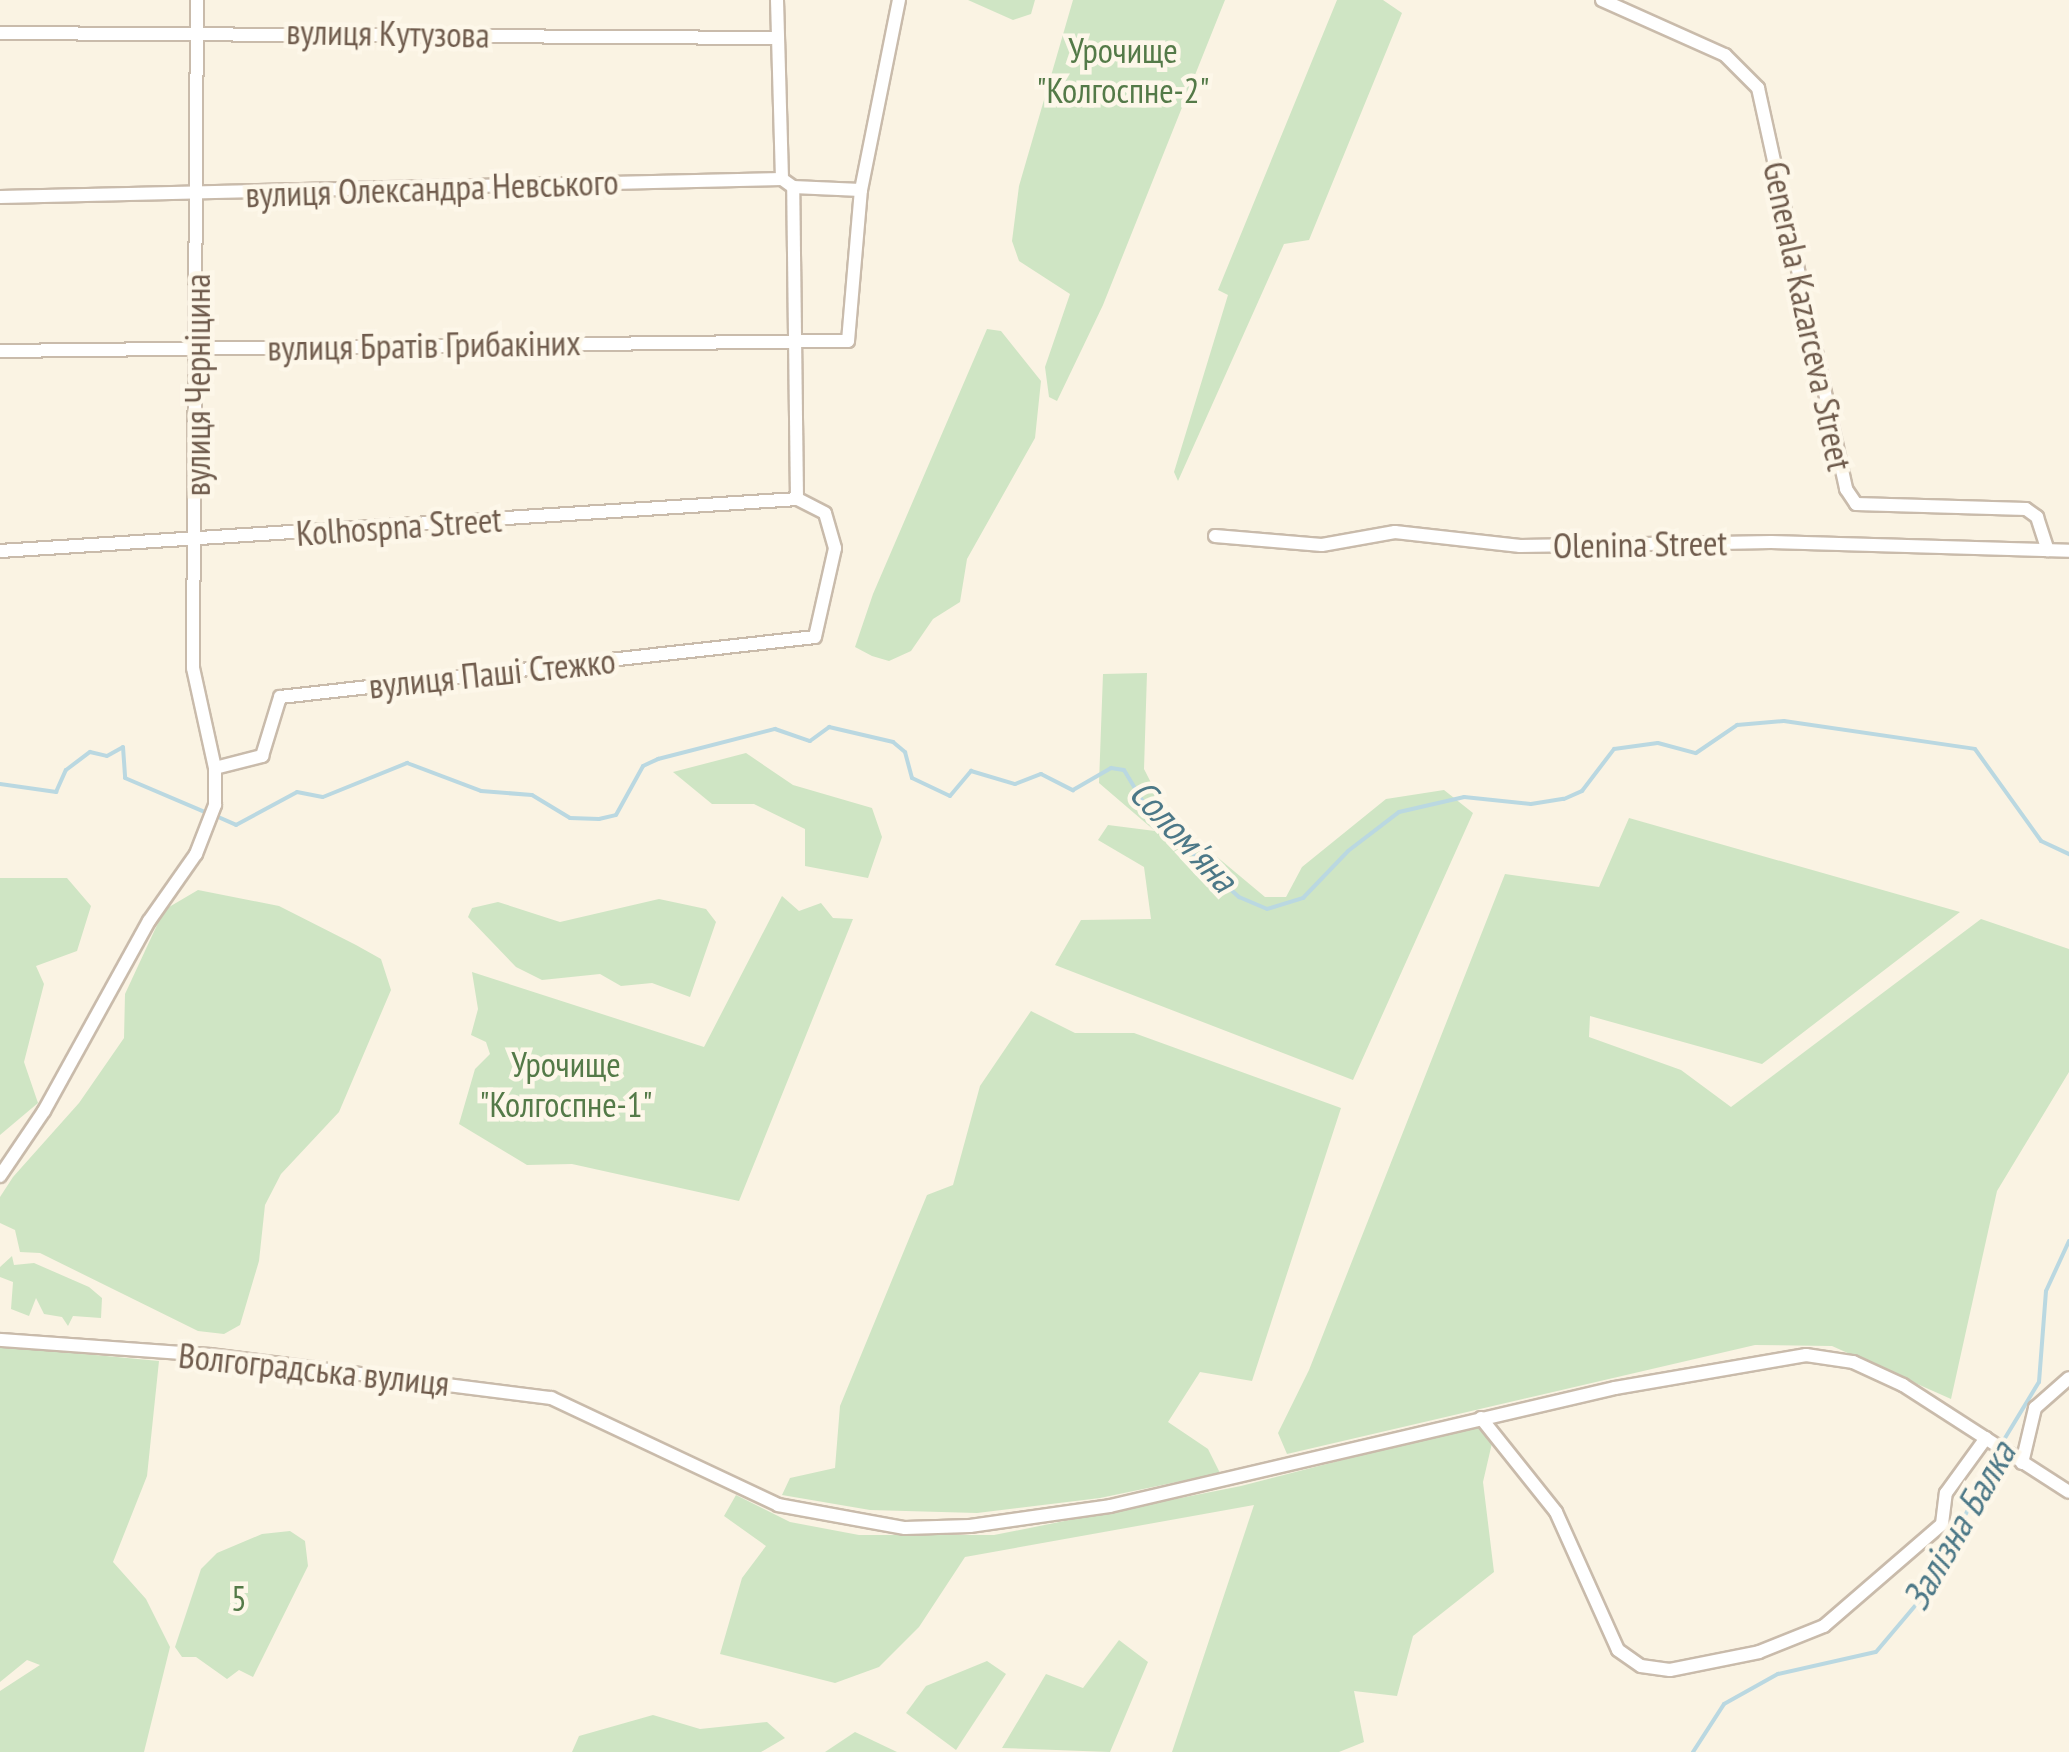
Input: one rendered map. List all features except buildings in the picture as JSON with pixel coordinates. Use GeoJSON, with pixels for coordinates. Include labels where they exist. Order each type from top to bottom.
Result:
{"type":"FeatureCollection","features":[{"type":"Feature","properties":{"kind":"street","name":"вулиця Черніцина"},"geometry":{"type":"LineString","coordinates":[[0,1176],[210,830],[215,805],[215,768],[193,668],[197,540],[197,0]]}},
{"type":"Feature","properties":{"kind":"street"},"geometry":{"type":"LineString","coordinates":[[777,0],[797,499]]}},
{"type":"Feature","properties":{"kind":"street"},"geometry":{"type":"LineString","coordinates":[[861,190],[899,0]]}},
{"type":"Feature","properties":{"kind":"street","name":"Generala Kazarceva Street"},"geometry":{"type":"LineString","coordinates":[[1602,0],[1724,55],[1758,88],[1846,490],[1856,504],[2026,509],[2037,517],[2048,550]]}},
{"type":"Feature","properties":{"kind":"street","name":"вулиця Кутузова"},"geometry":{"type":"LineString","coordinates":[[0,33],[777,38]]}},
{"type":"Feature","properties":{"kind":"street","name":"вулиця Олександра Невського"},"geometry":{"type":"LineString","coordinates":[[0,196],[787,183],[861,190]]}},
{"type":"Feature","properties":{"kind":"street","name":"вулиця Братів Грибакіних"},"geometry":{"type":"LineString","coordinates":[[0,351],[793,337],[848,341],[861,190]]}},
{"type":"Feature","properties":{"kind":"street","name":"Kolhospna Street"},"geometry":{"type":"LineString","coordinates":[[0,551],[797,499]]}},
{"type":"Feature","properties":{"kind":"street","name":"вулиця Паші Стежко"},"geometry":{"type":"LineString","coordinates":[[215,768],[262,756],[280,697],[815,637],[835,548],[825,513],[797,499]]}},
{"type":"Feature","properties":{"kind":"street","name":"Olenina Street"},"geometry":{"type":"LineString","coordinates":[[1215,536],[1322,544],[1394,532],[1520,546],[1771,542],[2069,551]]}},
{"type":"Feature","properties":{"kind":"street","name":"Волгоградська вулиця"},"geometry":{"type":"LineString","coordinates":[[0,1340],[210,1355],[483,1386],[551,1398],[778,1505],[906,1528],[970,1526],[1110,1506],[1481,1418],[1750,1360],[1806,1355],[1878,1372],[2069,1492]]}},
{"type":"Feature","properties":{"kind":"street"},"geometry":{"type":"LineString","coordinates":[[2021,1463],[2035,1408],[2069,1378]]}},
{"type":"Feature","properties":{"kind":"street"},"geometry":{"type":"LineString","coordinates":[[1481,1418],[1556,1512],[1618,1650],[1641,1666],[1670,1670],[1759,1652],[1824,1626],[1942,1524],[1946,1493],[1990,1441]]}},
{"type":"Feature","properties":{"kind":"green space","name":"Урочище \"Колгоспне-2\""},"geometry":{"type":"Polygon","coordinates":[[[968,0],[1035,0],[1031,14],[1013,20],[968,0]]]}},
{"type":"Feature","properties":{"kind":"green space","name":"Урочище \"Колгоспне-2\""},"geometry":{"type":"Polygon","coordinates":[[[1073,0],[1225,0],[1103,305],[1057,401],[1049,397],[1045,367],[1070,294],[1019,261],[1012,241],[1019,186],[1073,0]]]}},
{"type":"Feature","properties":{"kind":"green space"},"geometry":{"type":"Polygon","coordinates":[[[1337,0],[1383,0],[1402,13],[1309,240],[1284,244],[1178,481],[1174,472],[1228,295],[1218,290],[1337,0]]]}},
{"type":"Feature","properties":{"kind":"green space"},"geometry":{"type":"Polygon","coordinates":[[[987,329],[1001,331],[1041,381],[1035,438],[967,559],[960,602],[933,619],[911,651],[889,661],[872,656],[855,647],[873,594],[987,329]]]}},
{"type":"Feature","properties":{"kind":"green space"},"geometry":{"type":"Polygon","coordinates":[[[1147,673],[1144,769],[1168,816],[1265,897],[1286,897],[1302,867],[1386,799],[1444,790],[1473,813],[1353,1080],[1055,965],[1081,920],[1151,919],[1144,867],[1098,840],[1108,825],[1155,831],[1099,783],[1103,674],[1147,673]]]}},
{"type":"Feature","properties":{"kind":"green space"},"geometry":{"type":"Polygon","coordinates":[[[746,753],[793,785],[872,808],[882,837],[868,878],[805,866],[805,829],[754,804],[712,804],[673,772],[746,753]]]}},
{"type":"Feature","properties":{"kind":"green space"},"geometry":{"type":"Polygon","coordinates":[[[1629,818],[1960,912],[1762,1064],[1590,1016],[1589,1037],[1681,1070],[1731,1107],[1981,919],[2069,949],[2069,1072],[1997,1191],[1951,1399],[1832,1346],[1755,1345],[1287,1454],[1278,1433],[1309,1370],[1505,874],[1599,887],[1629,818]]]}},
{"type":"Feature","properties":{"kind":"green space"},"geometry":{"type":"Polygon","coordinates":[[[0,878],[67,878],[91,906],[77,951],[36,966],[44,984],[24,1062],[38,1103],[0,1135],[0,878]]]}},
{"type":"Feature","properties":{"kind":"green space"},"geometry":{"type":"Polygon","coordinates":[[[198,890],[279,906],[356,945],[381,959],[391,990],[339,1112],[281,1174],[265,1205],[259,1261],[240,1325],[224,1334],[198,1331],[40,1253],[20,1252],[15,1230],[0,1223],[0,1197],[13,1177],[79,1103],[124,1038],[125,994],[164,910],[198,890]]]}},
{"type":"Feature","properties":{"kind":"green space","name":"Урочище \"Колгоспне-1\""},"geometry":{"type":"Polygon","coordinates":[[[782,896],[799,911],[821,903],[833,918],[853,919],[739,1201],[572,1164],[527,1165],[459,1124],[475,1069],[490,1054],[486,1042],[471,1035],[478,1009],[472,972],[704,1047],[782,896]]]}},
{"type":"Feature","properties":{"kind":"green space","name":"Урочище \"Колгоспне-1\""},"geometry":{"type":"Polygon","coordinates":[[[659,899],[706,909],[716,922],[690,997],[652,983],[621,986],[600,974],[542,980],[516,967],[468,917],[472,908],[498,902],[560,922],[659,899]]]}},
{"type":"Feature","properties":{"kind":"green space"},"geometry":{"type":"Polygon","coordinates":[[[1031,1011],[1075,1033],[1134,1033],[1341,1108],[1252,1381],[1200,1372],[1168,1422],[1208,1449],[1220,1473],[1100,1498],[977,1513],[870,1510],[782,1495],[790,1478],[835,1468],[840,1406],[927,1195],[953,1185],[980,1086],[1031,1011]]]}},
{"type":"Feature","properties":{"kind":"green space"},"geometry":{"type":"Polygon","coordinates":[[[12,1256],[14,1265],[34,1263],[89,1287],[102,1298],[101,1318],[73,1316],[68,1326],[62,1317],[44,1314],[36,1298],[29,1316],[11,1309],[13,1282],[0,1277],[0,1267],[12,1256]]]}},
{"type":"Feature","properties":{"kind":"green space"},"geometry":{"type":"Polygon","coordinates":[[[0,1346],[159,1361],[147,1476],[113,1562],[146,1599],[170,1647],[144,1752],[0,1752],[0,1691],[40,1665],[27,1660],[0,1682],[0,1346]]]}},
{"type":"Feature","properties":{"kind":"green space"},"geometry":{"type":"Polygon","coordinates":[[[1479,1425],[1492,1443],[1483,1482],[1494,1572],[1413,1636],[1397,1696],[1354,1691],[1364,1742],[1339,1752],[1172,1752],[1254,1505],[965,1557],[919,1627],[879,1667],[835,1683],[720,1654],[742,1578],[766,1546],[724,1516],[736,1495],[790,1522],[859,1535],[994,1535],[1241,1486],[1479,1425]]]}},
{"type":"Feature","properties":{"kind":"green space","name":"5"},"geometry":{"type":"Polygon","coordinates":[[[290,1531],[305,1541],[308,1566],[253,1677],[239,1670],[227,1679],[196,1657],[182,1657],[175,1647],[201,1569],[217,1553],[262,1534],[290,1531]]]}},
{"type":"Feature","properties":{"kind":"green space"},"geometry":{"type":"Polygon","coordinates":[[[1119,1640],[1148,1662],[1110,1752],[1002,1748],[1046,1674],[1083,1688],[1119,1640]]]}},
{"type":"Feature","properties":{"kind":"green space"},"geometry":{"type":"Polygon","coordinates":[[[987,1661],[1006,1674],[956,1750],[906,1713],[926,1686],[987,1661]]]}},
{"type":"Feature","properties":{"kind":"green space"},"geometry":{"type":"Polygon","coordinates":[[[653,1715],[700,1729],[767,1722],[785,1738],[761,1752],[572,1752],[579,1736],[653,1715]]]}},
{"type":"Feature","properties":{"kind":"green space"},"geometry":{"type":"Polygon","coordinates":[[[855,1732],[897,1752],[825,1752],[855,1732]]]}},
{"type":"Feature","properties":{"kind":"waterway","name":"Солом'яна"},"geometry":{"type":"LineString","coordinates":[[216,816],[236,825],[297,792],[323,797],[407,763],[481,791],[532,795],[570,818],[599,819],[616,815],[643,766],[658,759],[775,729],[810,741],[829,727],[893,742],[905,752],[912,778],[950,796],[971,771],[1015,784],[1041,774],[1073,790],[1111,768],[1124,770],[1144,803],[1208,869],[1239,897],[1267,909],[1303,898],[1348,851],[1399,812],[1464,797],[1531,804],[1564,799],[1582,791],[1614,749],[1658,743],[1696,753],[1737,725],[1784,721],[1975,749],[2041,841],[2069,854]]}},
{"type":"Feature","properties":{"kind":"waterway","name":"Солом'яна"},"geometry":{"type":"LineString","coordinates":[[0,784],[56,792],[66,770],[90,752],[107,756],[123,747],[125,778],[207,813]]}},
{"type":"Feature","properties":{"kind":"waterway","name":"Залізна Балка"},"geometry":{"type":"LineString","coordinates":[[2002,1443],[2039,1382],[2046,1291],[2069,1241]]}},
{"type":"Feature","properties":{"kind":"waterway","name":"Залізна Балка"},"geometry":{"type":"LineString","coordinates":[[1693,1752],[1724,1704],[1778,1674],[1876,1652],[1925,1594],[1998,1451]]}}]}
